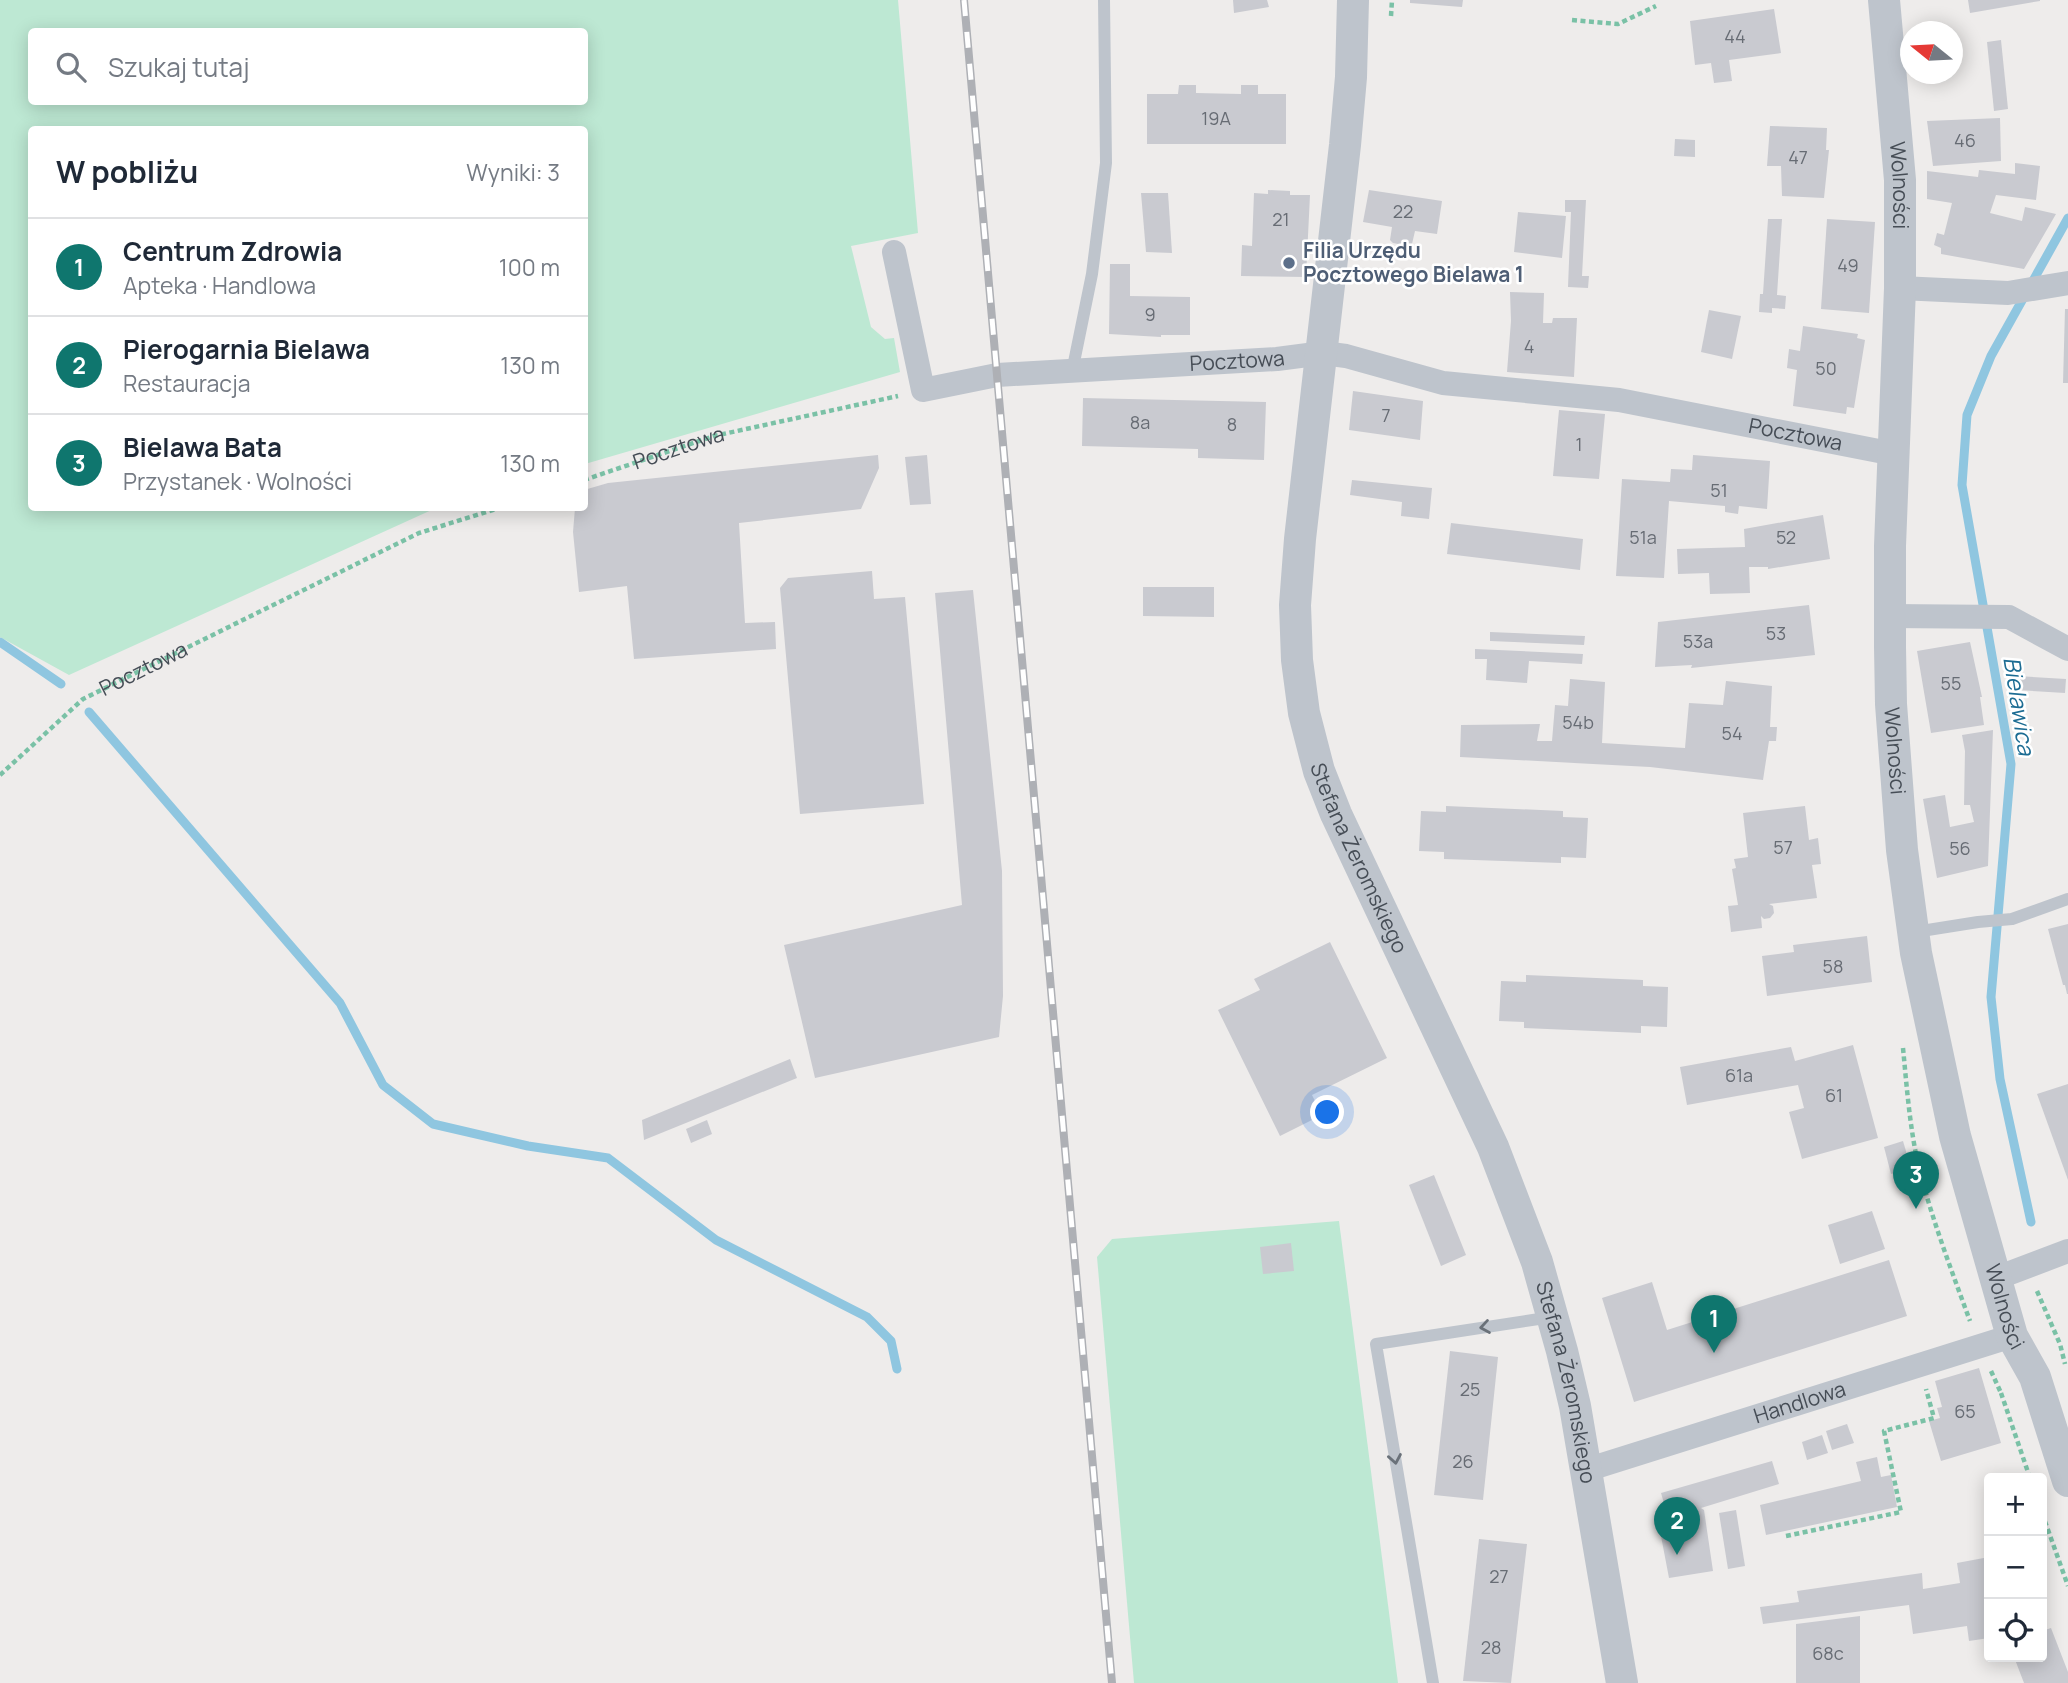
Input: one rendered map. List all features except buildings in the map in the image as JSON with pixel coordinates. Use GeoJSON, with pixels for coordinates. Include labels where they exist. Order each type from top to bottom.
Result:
{"type":"FeatureCollection","features":[{"type":"Feature","properties":{"kind":"street","name":"Stefana Żeromskiego"},"geometry":{"type":"LineString","coordinates":[[1353,0],[1348,113],[1296,588],[1297,660],[1309,735],[1319,771],[1340,824],[1503,1172],[1527,1232],[1553,1317],[1574,1406],[1622,1683]]}},
{"type":"Feature","properties":{"kind":"street","name":"Wolności"},"geometry":{"type":"LineString","coordinates":[[1884,0],[1899,159],[1900,288],[1890,616],[1891,704],[1896,783],[1913,932],[1955,1136],[1994,1279],[2012,1336],[2035,1377],[2068,1481]]}},
{"type":"Feature","properties":{"kind":"street"},"geometry":{"type":"LineString","coordinates":[[894,252],[923,390]]}},
{"type":"Feature","properties":{"kind":"street"},"geometry":{"type":"LineString","coordinates":[[1900,288],[2008,293],[2058,285]]}},
{"type":"Feature","properties":{"kind":"street","name":"Pocztowa"},"geometry":{"type":"LineString","coordinates":[[923,390],[997,375],[1072,373],[1165,364],[1277,359],[1323,353],[1346,356],[1443,383],[1619,400],[1894,454]]}},
{"type":"Feature","properties":{"kind":"street"},"geometry":{"type":"LineString","coordinates":[[1890,616],[2009,617],[2068,649]]}},
{"type":"Feature","properties":{"kind":"street"},"geometry":{"type":"LineString","coordinates":[[1994,1279],[2068,1251]]}},
{"type":"Feature","properties":{"kind":"street","name":"Handlowa"},"geometry":{"type":"LineString","coordinates":[[1586,1469],[2012,1336]]}},
{"type":"Feature","properties":{"kind":"lane"},"geometry":{"type":"LineString","coordinates":[[1072,373],[1092,274],[1106,163],[1104,0]]}},
{"type":"Feature","properties":{"kind":"lane"},"geometry":{"type":"LineString","coordinates":[[1913,932],[2012,919],[2068,900]]}},
{"type":"Feature","properties":{"kind":"lane"},"geometry":{"type":"LineString","coordinates":[[1433,1683],[1376,1344],[1553,1317]]}},
{"type":"Feature","properties":{"kind":"path"},"geometry":{"type":"LineString","coordinates":[[1391,16],[1392,0]]}},
{"type":"Feature","properties":{"kind":"path"},"geometry":{"type":"LineString","coordinates":[[1572,20],[1618,24],[1656,6]]}},
{"type":"Feature","properties":{"kind":"path","name":"Pocztowa"},"geometry":{"type":"LineString","coordinates":[[588,479],[714,436],[923,390]]}},
{"type":"Feature","properties":{"kind":"path","name":"Pocztowa"},"geometry":{"type":"LineString","coordinates":[[0,775],[83,699],[419,533],[489,511]]}},
{"type":"Feature","properties":{"kind":"path"},"geometry":{"type":"LineString","coordinates":[[1786,1535],[1901,1512],[1884,1431],[1937,1417],[1923,1382]]}},
{"type":"Feature","properties":{"kind":"path"},"geometry":{"type":"LineString","coordinates":[[2047,1527],[2068,1586]]}},
{"type":"Feature","properties":{"kind":"green space"},"geometry":{"type":"Polygon","coordinates":[[[0,0],[898,0],[918,233],[851,246],[871,327],[885,339],[894,338],[900,372],[588,463],[588,126],[28,126],[28,511],[429,511],[69,675],[0,637],[0,0]]]}},
{"type":"Feature","properties":{"kind":"green space"},"geometry":{"type":"Polygon","coordinates":[[[1339,1221],[1398,1683],[1134,1683],[1097,1257],[1112,1239],[1339,1221]]]}},
{"type":"Feature","properties":{"kind":"waterway","name":"Bielawica"},"geometry":{"type":"LineString","coordinates":[[2031,1222],[2000,1079],[1991,997],[2011,764],[1962,485],[1967,415],[1991,356],[2068,218]]}},
{"type":"Feature","properties":{"kind":"waterway"},"geometry":{"type":"LineString","coordinates":[[0,642],[61,684]]}},
{"type":"Feature","properties":{"kind":"waterway"},"geometry":{"type":"LineString","coordinates":[[89,712],[340,1003],[383,1085],[433,1124],[528,1146],[608,1158],[716,1240],[867,1317],[891,1341],[897,1369]]}},
{"type":"Feature","properties":{"kind":"railway"},"geometry":{"type":"LineString","coordinates":[[964,0],[1112,1683]]}},
{"type":"Feature","properties":{"kind":"place","name":"Filia Urzędu Pocztowego Bielawa 1"},"geometry":{"type":"Point","coordinates":[1289,263]}},
{"type":"Feature","properties":{"kind":"place","name":"Bielawa Bata"},"geometry":{"type":"Point","coordinates":[1916,1209]}},
{"type":"Feature","properties":{"kind":"place","name":"Centrum Zdrowia"},"geometry":{"type":"Point","coordinates":[1714,1353]}},
{"type":"Feature","properties":{"kind":"place","name":"Pierogarnia Bielawa"},"geometry":{"type":"Point","coordinates":[1677,1555]}}]}
